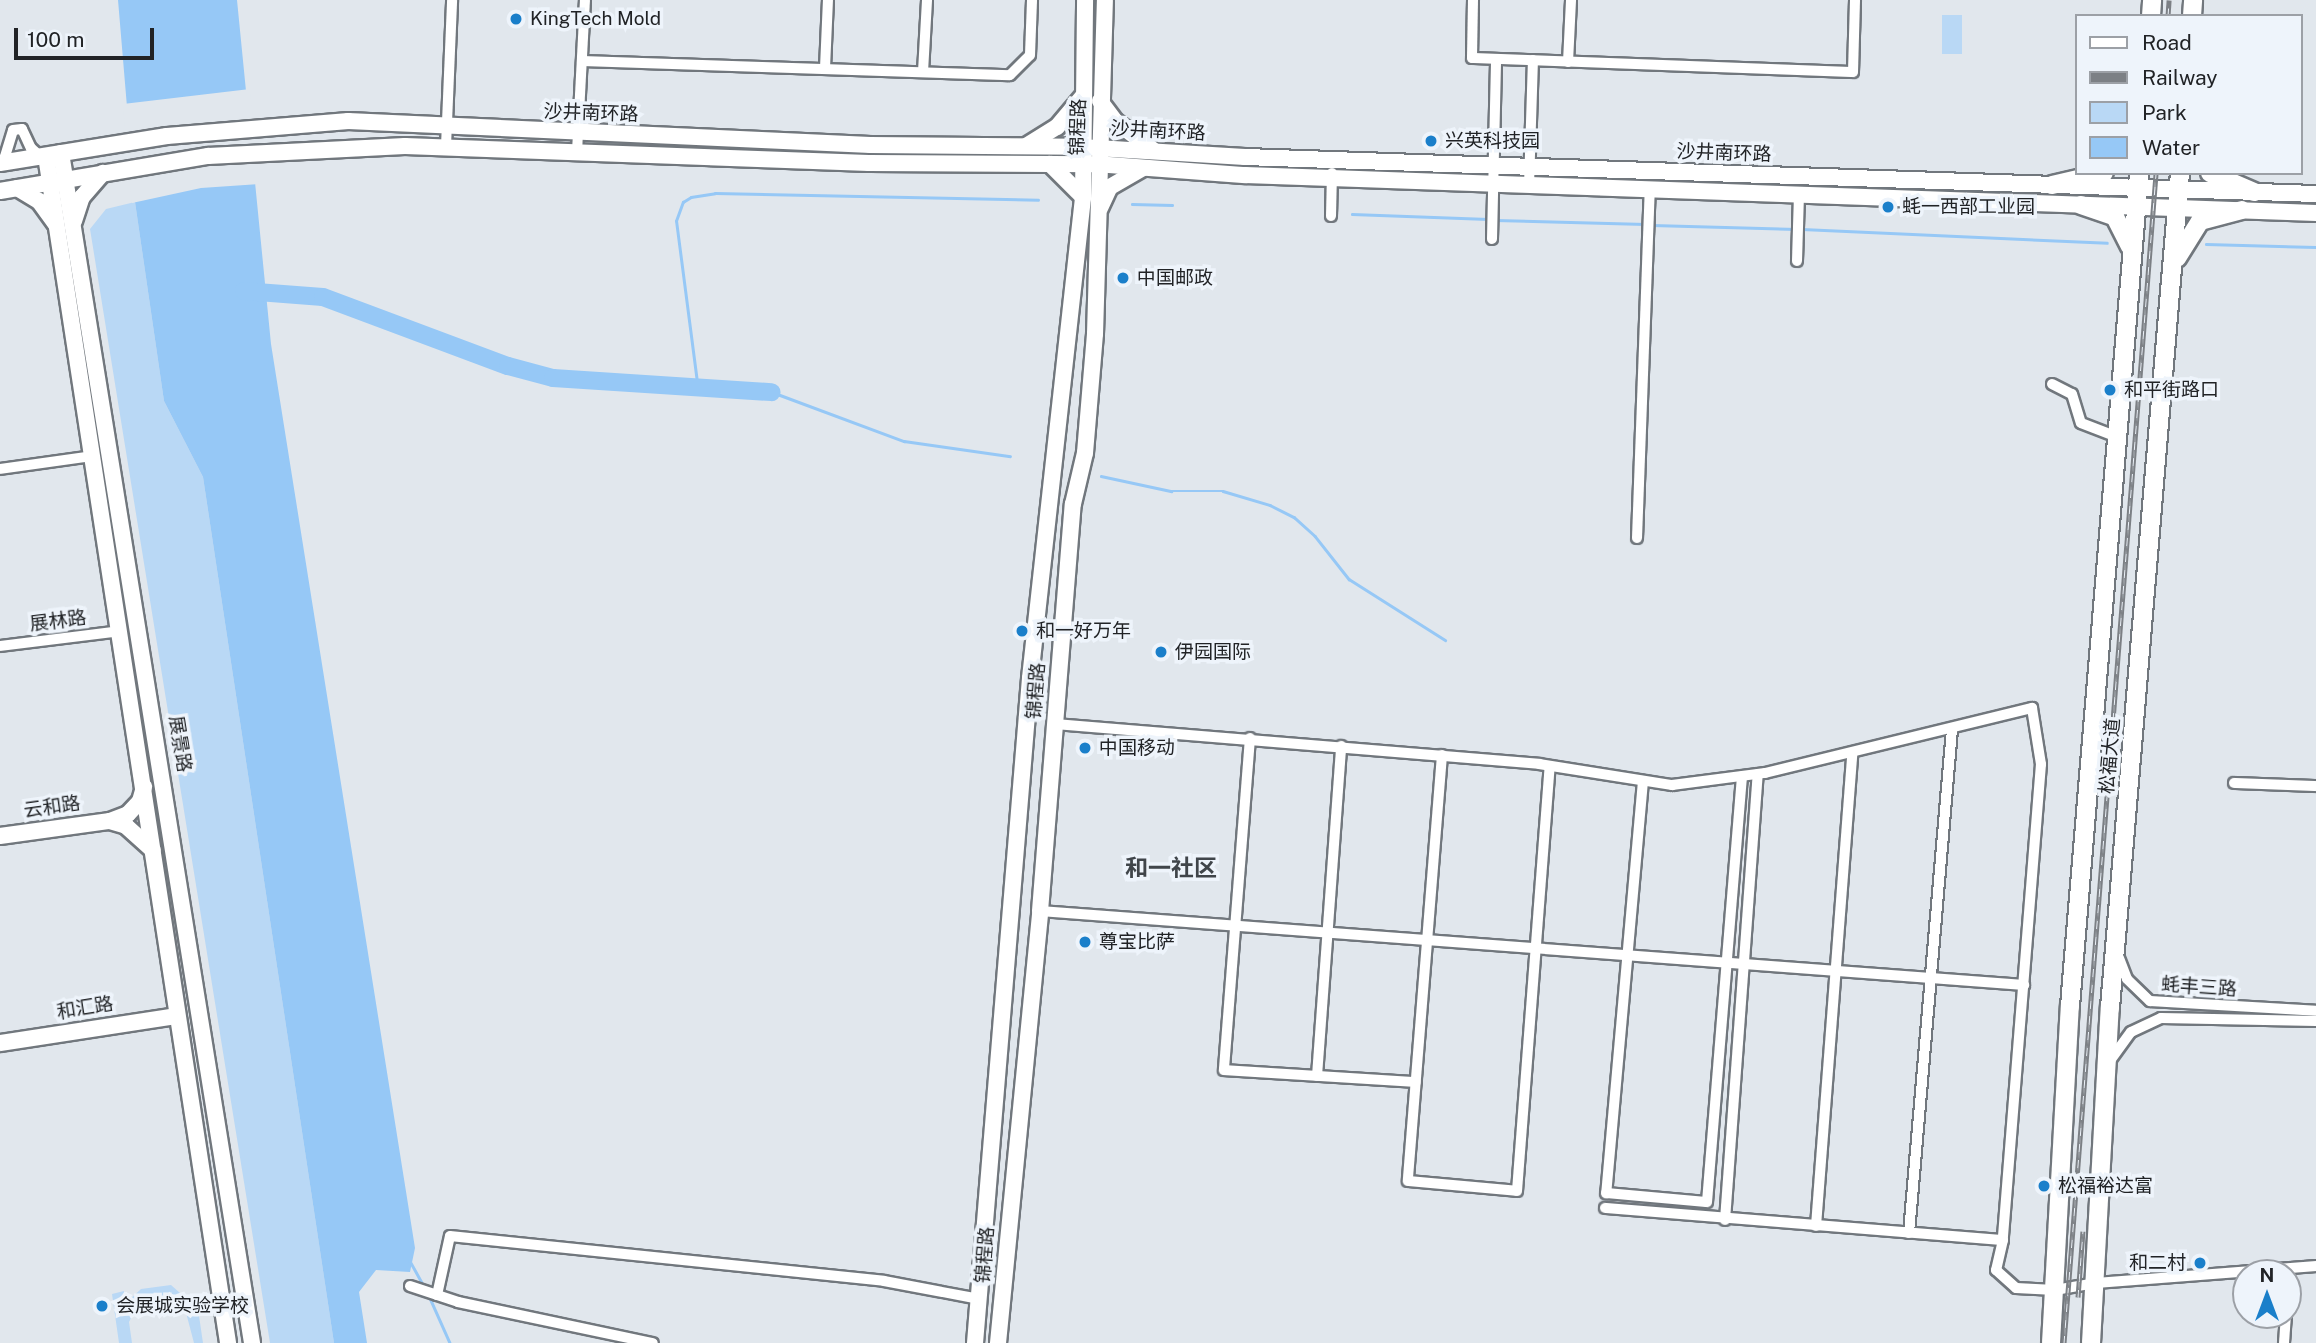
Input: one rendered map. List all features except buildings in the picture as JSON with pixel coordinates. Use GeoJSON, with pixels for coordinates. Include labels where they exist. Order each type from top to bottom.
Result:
{"type":"FeatureCollection","features":[{"type":"Feature","properties":{"kind":"main road","name":"锦程路"},"geometry":{"type":"LineString","coordinates":[[1080,147],[1085,0]]}},
{"type":"Feature","properties":{"kind":"main road","name":"锦程路"},"geometry":{"type":"LineString","coordinates":[[975,1343],[1030,678],[1083,197],[1092,159],[1100,101],[1105,0]]}},
{"type":"Feature","properties":{"kind":"main road"},"geometry":{"type":"LineString","coordinates":[[1026,146],[1057,127],[1082,96]]}},
{"type":"Feature","properties":{"kind":"main road"},"geometry":{"type":"LineString","coordinates":[[1100,101],[1115,121],[1155,152]]}},
{"type":"Feature","properties":{"kind":"main road","name":"沙井南环路"},"geometry":{"type":"LineString","coordinates":[[1,163],[293,122],[401,122],[447,128],[578,133],[1080,147],[1092,159],[1144,168],[1332,178],[2316,213]]}},
{"type":"Feature","properties":{"kind":"main road","name":"沙井南环路"},"geometry":{"type":"LineString","coordinates":[[0,191],[208,156],[295,149],[446,146],[869,163],[1050,164],[1155,152],[2052,185],[2138,180],[2179,181],[2254,192],[2316,194]]}},
{"type":"Feature","properties":{"kind":"main road","name":"展景路"},"geometry":{"type":"LineString","coordinates":[[49,155],[58,181],[252,1343]]}},
{"type":"Feature","properties":{"kind":"main road","name":"锦程路"},"geometry":{"type":"LineString","coordinates":[[998,1343],[1039,919],[1073,504],[1086,453],[1098,210],[1092,159]]}},
{"type":"Feature","properties":{"kind":"main road"},"geometry":{"type":"LineString","coordinates":[[1050,164],[1083,197]]}},
{"type":"Feature","properties":{"kind":"main road"},"geometry":{"type":"LineString","coordinates":[[1098,210],[1110,187],[1144,168]]}},
{"type":"Feature","properties":{"kind":"main road"},"geometry":{"type":"LineString","coordinates":[[17,188],[38,201],[65,224],[82,197],[103,173]]}},
{"type":"Feature","properties":{"kind":"main road"},"geometry":{"type":"LineString","coordinates":[[2052,185],[2095,175]]}},
{"type":"Feature","properties":{"kind":"main road"},"geometry":{"type":"LineString","coordinates":[[2215,175],[2254,192]]}},
{"type":"Feature","properties":{"kind":"main road","name":"松福大道"},"geometry":{"type":"LineString","coordinates":[[2051,1343],[2070,1006],[2138,180]]}},
{"type":"Feature","properties":{"kind":"main road","name":"松福大道"},"geometry":{"type":"LineString","coordinates":[[2091,1343],[2115,944],[2179,181]]}},
{"type":"Feature","properties":{"kind":"main road"},"geometry":{"type":"LineString","coordinates":[[2081,205],[2101,209],[2121,223],[2130,240],[2132,260]]}},
{"type":"Feature","properties":{"kind":"main road"},"geometry":{"type":"LineString","coordinates":[[2171,278],[2195,226],[2209,217],[2242,210]]}},
{"type":"Feature","properties":{"kind":"main road","name":"展景路"},"geometry":{"type":"LineString","coordinates":[[65,224],[92,456],[228,1343]]}},
{"type":"Feature","properties":{"kind":"main road"},"geometry":{"type":"LineString","coordinates":[[110,821],[128,814],[140,801],[144,786]]}},
{"type":"Feature","properties":{"kind":"main road"},"geometry":{"type":"LineString","coordinates":[[110,821],[126,826],[153,850]]}},
{"type":"Feature","properties":{"kind":"main road","name":"云和路"},"geometry":{"type":"LineString","coordinates":[[0,836],[110,821]]}},
{"type":"Feature","properties":{"kind":"main road"},"geometry":{"type":"LineString","coordinates":[[1010,925],[1039,919]]}},
{"type":"Feature","properties":{"kind":"main road","name":"和汇路"},"geometry":{"type":"LineString","coordinates":[[0,1043],[176,1016]]}},
{"type":"Feature","properties":{"kind":"street"},"geometry":{"type":"LineString","coordinates":[[446,146],[452,0]]}},
{"type":"Feature","properties":{"kind":"street"},"geometry":{"type":"LineString","coordinates":[[577,152],[586,0]]}},
{"type":"Feature","properties":{"kind":"street"},"geometry":{"type":"LineString","coordinates":[[825,68],[828,0]]}},
{"type":"Feature","properties":{"kind":"street"},"geometry":{"type":"LineString","coordinates":[[923,72],[927,0]]}},
{"type":"Feature","properties":{"kind":"street"},"geometry":{"type":"LineString","coordinates":[[582,61],[1010,75],[1030,55],[1032,0]]}},
{"type":"Feature","properties":{"kind":"street"},"geometry":{"type":"LineString","coordinates":[[1473,0],[1472,58],[1853,72],[1855,0]]}},
{"type":"Feature","properties":{"kind":"street"},"geometry":{"type":"LineString","coordinates":[[1568,62],[1571,0]]}},
{"type":"Feature","properties":{"kind":"street"},"geometry":{"type":"LineString","coordinates":[[1492,239],[1496,59]]}},
{"type":"Feature","properties":{"kind":"street"},"geometry":{"type":"LineString","coordinates":[[1530,186],[1533,60]]}},
{"type":"Feature","properties":{"kind":"street"},"geometry":{"type":"LineString","coordinates":[[1,163],[13,130],[22,129],[30,148],[49,155]]}},
{"type":"Feature","properties":{"kind":"street"},"geometry":{"type":"LineString","coordinates":[[1331,216],[1333,160]]}},
{"type":"Feature","properties":{"kind":"street"},"geometry":{"type":"LineString","coordinates":[[1637,538],[1650,190]]}},
{"type":"Feature","properties":{"kind":"street"},"geometry":{"type":"LineString","coordinates":[[1797,261],[1798,195]]}},
{"type":"Feature","properties":{"kind":"street"},"geometry":{"type":"LineString","coordinates":[[2052,384],[2072,394],[2081,424],[2117,437]]}},
{"type":"Feature","properties":{"kind":"street"},"geometry":{"type":"LineString","coordinates":[[0,469],[92,456]]}},
{"type":"Feature","properties":{"kind":"street","name":"展林路"},"geometry":{"type":"LineString","coordinates":[[0,646],[120,631]]}},
{"type":"Feature","properties":{"kind":"street"},"geometry":{"type":"LineString","coordinates":[[1055,724],[1442,755],[1550,766],[1672,785],[1758,774],[2032,708],[2041,764],[2003,1240],[1996,1270],[2005,1283],[2016,1288],[2055,1290],[2096,1283],[2232,1273]]}},
{"type":"Feature","properties":{"kind":"street"},"geometry":{"type":"LineString","coordinates":[[1909,1233],[1952,729]]}},
{"type":"Feature","properties":{"kind":"street"},"geometry":{"type":"LineString","coordinates":[[1250,738],[1224,1070],[1416,1082]]}},
{"type":"Feature","properties":{"kind":"street"},"geometry":{"type":"LineString","coordinates":[[1317,1076],[1341,746]]}},
{"type":"Feature","properties":{"kind":"street"},"geometry":{"type":"LineString","coordinates":[[1816,1226],[1852,753]]}},
{"type":"Feature","properties":{"kind":"street"},"geometry":{"type":"LineString","coordinates":[[1442,755],[1408,1181],[1517,1191],[1550,766]]}},
{"type":"Feature","properties":{"kind":"street"},"geometry":{"type":"LineString","coordinates":[[1725,1220],[1758,774]]}},
{"type":"Feature","properties":{"kind":"street"},"geometry":{"type":"LineString","coordinates":[[1643,781],[1624,954],[1606,1193],[1707,1202],[1729,963],[1742,776]]}},
{"type":"Feature","properties":{"kind":"street"},"geometry":{"type":"LineString","coordinates":[[2234,783],[2316,786]]}},
{"type":"Feature","properties":{"kind":"street"},"geometry":{"type":"LineString","coordinates":[[1039,919],[1235,927],[1427,942],[1535,947],[2024,985]]}},
{"type":"Feature","properties":{"kind":"street","name":"蚝丰三路"},"geometry":{"type":"LineString","coordinates":[[2115,944],[2127,979],[2150,1001],[2316,1011]]}},
{"type":"Feature","properties":{"kind":"street","name":"蚝丰三路"},"geometry":{"type":"LineString","coordinates":[[2107,1064],[2131,1032],[2150,1020],[2316,1021]]}},
{"type":"Feature","properties":{"kind":"street"},"geometry":{"type":"LineString","coordinates":[[1605,1208],[1725,1220],[2003,1240]]}},
{"type":"Feature","properties":{"kind":"street"},"geometry":{"type":"LineString","coordinates":[[437,1295],[450,1236],[884,1281],[979,1298]]}},
{"type":"Feature","properties":{"kind":"street"},"geometry":{"type":"LineString","coordinates":[[410,1286],[458,1302],[653,1343]]}},
{"type":"Feature","properties":{"kind":"green space"},"geometry":{"type":"Polygon","coordinates":[[[1942,15],[1962,15],[1962,54],[1942,54],[1942,15]]]}},
{"type":"Feature","properties":{"kind":"green space"},"geometry":{"type":"Polygon","coordinates":[[[135,202],[164,401],[203,477],[334,1343],[270,1343],[90,229],[106,209],[135,202]]]}},
{"type":"Feature","properties":{"kind":"green space"},"geometry":{"type":"Polygon","coordinates":[[[171,1285],[198,1309],[203,1343],[194,1343],[184,1305],[159,1295],[136,1308],[129,1322],[132,1343],[119,1343],[112,1294],[124,1291],[126,1303],[141,1289],[171,1285]]]}},
{"type":"Feature","properties":{"kind":"water"},"geometry":{"type":"Polygon","coordinates":[[[118,0],[237,0],[271,344],[415,1248],[410,1272],[376,1270],[359,1292],[367,1343],[334,1343],[203,477],[164,401],[135,202],[118,0]]]}},
{"type":"Feature","properties":{"kind":"pier"},"geometry":{"type":"Polygon","coordinates":[[[250,89],[259,184],[201,188],[132,203],[123,104],[250,89]]]}},
{"type":"Feature","properties":{"kind":"waterway"},"geometry":{"type":"LineString","coordinates":[[698,390],[676,221],[683,202],[691,197],[715,193],[1038,200]]}},
{"type":"Feature","properties":{"kind":"waterway"},"geometry":{"type":"LineString","coordinates":[[1132,204],[1172,205]]}},
{"type":"Feature","properties":{"kind":"waterway"},"geometry":{"type":"LineString","coordinates":[[1352,214],[1488,219]]}},
{"type":"Feature","properties":{"kind":"waterway"},"geometry":{"type":"LineString","coordinates":[[1495,220],[1645,224]]}},
{"type":"Feature","properties":{"kind":"waterway"},"geometry":{"type":"LineString","coordinates":[[1652,225],[1796,229]]}},
{"type":"Feature","properties":{"kind":"waterway"},"geometry":{"type":"LineString","coordinates":[[1802,229],[2107,243]]}},
{"type":"Feature","properties":{"kind":"waterway"},"geometry":{"type":"LineString","coordinates":[[2206,244],[2316,247]]}},
{"type":"Feature","properties":{"kind":"waterway"},"geometry":{"type":"LineString","coordinates":[[244,291],[323,297],[508,366],[553,378],[772,392]]}},
{"type":"Feature","properties":{"kind":"waterway"},"geometry":{"type":"LineString","coordinates":[[772,392],[904,441],[1010,456]]}},
{"type":"Feature","properties":{"kind":"waterway"},"geometry":{"type":"LineString","coordinates":[[1101,476],[1171,491],[1223,491],[1270,505],[1294,517],[1315,536],[1349,579],[1445,640]]}},
{"type":"Feature","properties":{"kind":"waterway"},"geometry":{"type":"LineString","coordinates":[[410,1261],[424,1286]]}},
{"type":"Feature","properties":{"kind":"waterway"},"geometry":{"type":"LineString","coordinates":[[430,1298],[450,1343]]}},
{"type":"Feature","properties":{"kind":"railway"},"geometry":{"type":"LineString","coordinates":[[2168,14],[2169,0]]}},
{"type":"Feature","properties":{"kind":"railway"},"geometry":{"type":"LineString","coordinates":[[2064,1343],[2156,175]]}},
{"type":"Feature","properties":{"kind":"railway"},"geometry":{"type":"LineString","coordinates":[[2078,1297],[2083,1231]]}},
{"type":"Feature","properties":{"kind":"place","name":"KingTech Mold"},"geometry":{"type":"Point","coordinates":[516,19]}},
{"type":"Feature","properties":{"kind":"place","name":"兴英科技园"},"geometry":{"type":"Point","coordinates":[1431,141]}},
{"type":"Feature","properties":{"kind":"place","name":"蚝一西部工业园"},"geometry":{"type":"Point","coordinates":[1888,207]}},
{"type":"Feature","properties":{"kind":"place","name":"中国邮政"},"geometry":{"type":"Point","coordinates":[1123,278]}},
{"type":"Feature","properties":{"kind":"place","name":"和平街路口"},"geometry":{"type":"Point","coordinates":[2110,390]}},
{"type":"Feature","properties":{"kind":"place","name":"和一好万年"},"geometry":{"type":"Point","coordinates":[1022,631]}},
{"type":"Feature","properties":{"kind":"place","name":"伊园国际"},"geometry":{"type":"Point","coordinates":[1161,652]}},
{"type":"Feature","properties":{"kind":"place","name":"中国移动"},"geometry":{"type":"Point","coordinates":[1085,748]}},
{"type":"Feature","properties":{"kind":"place","name":"尊宝比萨"},"geometry":{"type":"Point","coordinates":[1085,942]}},
{"type":"Feature","properties":{"kind":"place","name":"松福裕达富"},"geometry":{"type":"Point","coordinates":[2044,1186]}},
{"type":"Feature","properties":{"kind":"place","name":"和二村"},"geometry":{"type":"Point","coordinates":[2200,1263]}},
{"type":"Feature","properties":{"kind":"place","name":"会展城实验学校"},"geometry":{"type":"Point","coordinates":[102,1306]}},
{"type":"Feature","properties":{"kind":"district","name":"和一社区"},"geometry":{"type":"Point","coordinates":[1171,868]}}]}
